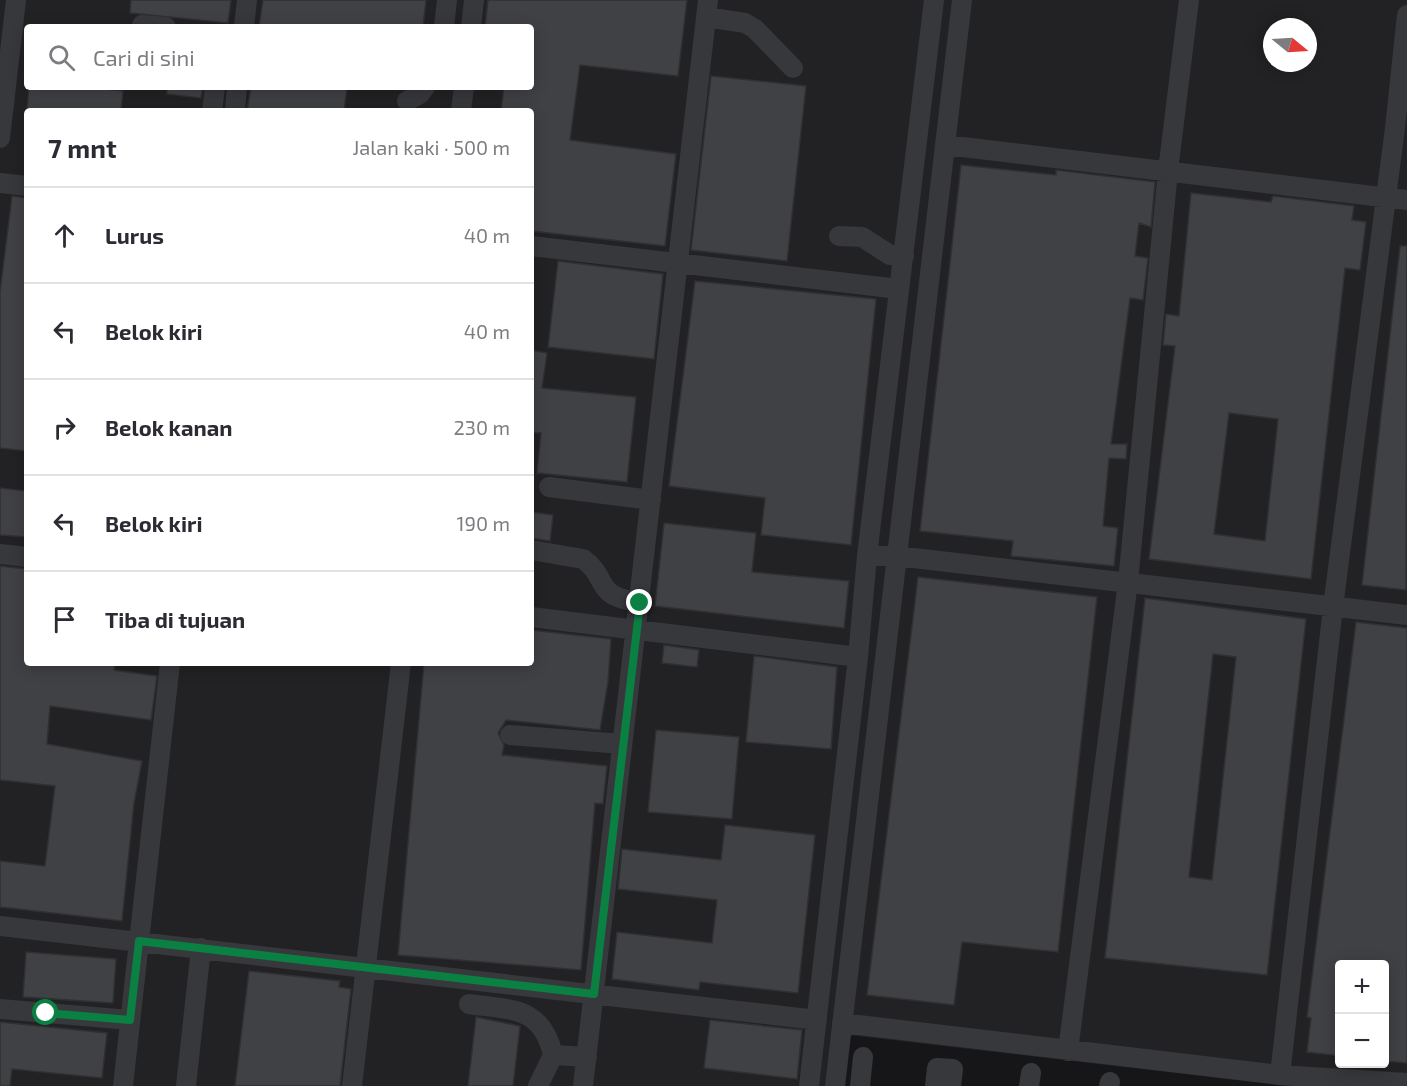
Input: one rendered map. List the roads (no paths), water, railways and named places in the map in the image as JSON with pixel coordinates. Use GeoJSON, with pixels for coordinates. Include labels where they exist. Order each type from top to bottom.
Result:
{"type":"FeatureCollection","features":[{"type":"Feature","properties":{"kind":"street"},"geometry":{"type":"LineString","coordinates":[[244,24],[247,0]]}},
{"type":"Feature","properties":{"kind":"street"},"geometry":{"type":"LineString","coordinates":[[444,24],[447,0]]}},
{"type":"Feature","properties":{"kind":"street"},"geometry":{"type":"LineString","coordinates":[[471,24],[474,0]]}},
{"type":"Feature","properties":{"kind":"street"},"geometry":{"type":"LineString","coordinates":[[809,1086],[858,657],[867,556],[934,0]]}},
{"type":"Feature","properties":{"kind":"street"},"geometry":{"type":"LineString","coordinates":[[836,1086],[962,0]]}},
{"type":"Feature","properties":{"kind":"street"},"geometry":{"type":"LineString","coordinates":[[1068,1051],[1128,582],[1168,171],[1190,0]]}},
{"type":"Feature","properties":{"kind":"street"},"geometry":{"type":"LineString","coordinates":[[583,1086],[640,603],[676,262],[707,9],[746,22],[755,28],[793,68]]}},
{"type":"Feature","properties":{"kind":"street"},"geometry":{"type":"LineString","coordinates":[[0,138],[10,10]]}},
{"type":"Feature","properties":{"kind":"street"},"geometry":{"type":"LineString","coordinates":[[1280,1075],[1333,607],[1407,15]]}},
{"type":"Feature","properties":{"kind":"street"},"geometry":{"type":"LineString","coordinates":[[212,108],[215,90]]}},
{"type":"Feature","properties":{"kind":"street"},"geometry":{"type":"LineString","coordinates":[[235,108],[237,90]]}},
{"type":"Feature","properties":{"kind":"street"},"geometry":{"type":"LineString","coordinates":[[407,101],[423,90]]}},
{"type":"Feature","properties":{"kind":"street"},"geometry":{"type":"LineString","coordinates":[[461,108],[464,90]]}},
{"type":"Feature","properties":{"kind":"street"},"geometry":{"type":"LineString","coordinates":[[946,146],[1407,200]]}},
{"type":"Feature","properties":{"kind":"street"},"geometry":{"type":"LineString","coordinates":[[0,183],[24,186]]}},
{"type":"Feature","properties":{"kind":"street"},"geometry":{"type":"LineString","coordinates":[[839,236],[862,237],[890,255],[904,256]]}},
{"type":"Feature","properties":{"kind":"street"},"geometry":{"type":"LineString","coordinates":[[534,246],[899,289]]}},
{"type":"Feature","properties":{"kind":"street"},"geometry":{"type":"LineString","coordinates":[[549,487],[651,500]]}},
{"type":"Feature","properties":{"kind":"street"},"geometry":{"type":"LineString","coordinates":[[534,551],[583,559],[608,592],[619,600],[640,603]]}},
{"type":"Feature","properties":{"kind":"street"},"geometry":{"type":"LineString","coordinates":[[0,554],[24,557]]}},
{"type":"Feature","properties":{"kind":"street"},"geometry":{"type":"LineString","coordinates":[[867,556],[896,556],[1407,615]]}},
{"type":"Feature","properties":{"kind":"street"},"geometry":{"type":"LineString","coordinates":[[534,617],[858,657]]}},
{"type":"Feature","properties":{"kind":"street"},"geometry":{"type":"LineString","coordinates":[[123,1086],[170,666]]}},
{"type":"Feature","properties":{"kind":"street"},"geometry":{"type":"LineString","coordinates":[[352,1086],[401,666]]}},
{"type":"Feature","properties":{"kind":"street"},"geometry":{"type":"LineString","coordinates":[[510,735],[622,744]]}},
{"type":"Feature","properties":{"kind":"street"},"geometry":{"type":"LineString","coordinates":[[0,926],[817,1020]]}},
{"type":"Feature","properties":{"kind":"street"},"geometry":{"type":"LineString","coordinates":[[186,1086],[201,948]]}},
{"type":"Feature","properties":{"kind":"street"},"geometry":{"type":"LineString","coordinates":[[470,1004],[522,1011],[532,1016],[546,1031],[553,1054],[538,1086]]}},
{"type":"Feature","properties":{"kind":"street"},"geometry":{"type":"LineString","coordinates":[[0,1009],[130,1020]]}},
{"type":"Feature","properties":{"kind":"street"},"geometry":{"type":"LineString","coordinates":[[842,1023],[1280,1075],[1407,1083]]}},
{"type":"Feature","properties":{"kind":"street"},"geometry":{"type":"LineString","coordinates":[[553,1054],[586,1058]]}},
{"type":"Feature","properties":{"kind":"street"},"geometry":{"type":"LineString","coordinates":[[860,1086],[862,1057]]}},
{"type":"Feature","properties":{"kind":"street"},"geometry":{"type":"LineString","coordinates":[[935,1086],[938,1068],[953,1069],[951,1086]]}}]}
